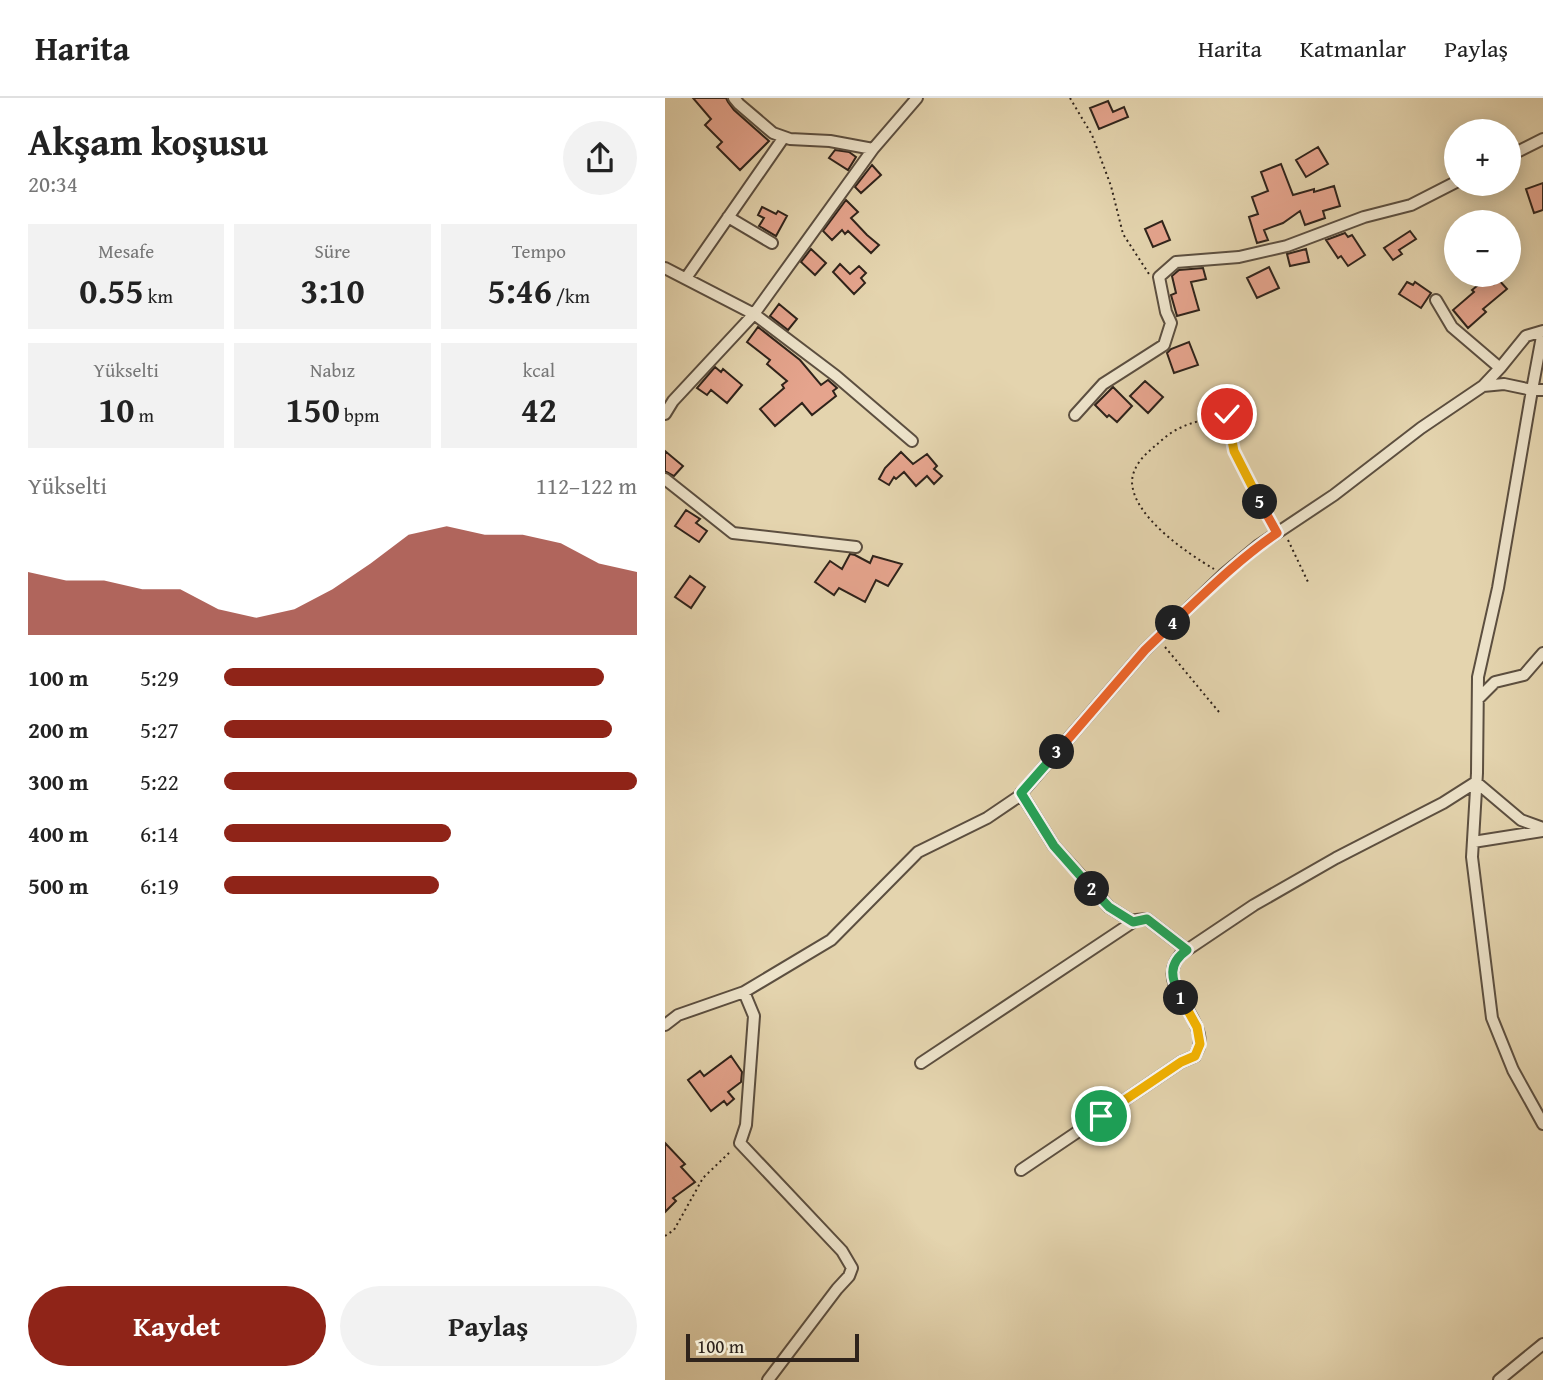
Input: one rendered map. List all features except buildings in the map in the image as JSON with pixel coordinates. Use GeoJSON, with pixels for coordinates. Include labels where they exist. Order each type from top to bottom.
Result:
{"type":"FeatureCollection","features":[{"type":"Feature","properties":{"kind":"street"},"geometry":{"type":"LineString","coordinates":[[734,98],[773,133],[790,139],[830,141],[873,149]]}},
{"type":"Feature","properties":{"kind":"street"},"geometry":{"type":"LineString","coordinates":[[665,414],[673,401],[754,314],[873,149],[917,98]]}},
{"type":"Feature","properties":{"kind":"street"},"geometry":{"type":"LineString","coordinates":[[686,278],[784,137]]}},
{"type":"Feature","properties":{"kind":"street"},"geometry":{"type":"LineString","coordinates":[[1521,150],[1543,139]]}},
{"type":"Feature","properties":{"kind":"street"},"geometry":{"type":"LineString","coordinates":[[1075,415],[1104,384],[1164,345],[1171,323],[1159,277],[1176,262],[1238,257],[1287,246],[1364,217],[1411,205],[1444,188]]}},
{"type":"Feature","properties":{"kind":"street"},"geometry":{"type":"LineString","coordinates":[[728,217],[772,243]]}},
{"type":"Feature","properties":{"kind":"street"},"geometry":{"type":"LineString","coordinates":[[665,268],[754,314],[836,376],[912,441]]}},
{"type":"Feature","properties":{"kind":"street"},"geometry":{"type":"LineString","coordinates":[[1436,300],[1452,327],[1500,368]]}},
{"type":"Feature","properties":{"kind":"street"},"geometry":{"type":"LineString","coordinates":[[665,1025],[678,1015],[744,992],[831,940],[918,852],[987,818],[1021,793],[1145,650],[1223,575],[1259,545],[1334,495],[1421,428],[1483,386],[1526,336],[1543,331],[1537,390],[1478,677],[1472,857],[1492,1018],[1513,1070],[1543,1124]]}},
{"type":"Feature","properties":{"kind":"street"},"geometry":{"type":"LineString","coordinates":[[1483,386],[1504,384],[1537,390]]}},
{"type":"Feature","properties":{"kind":"street"},"geometry":{"type":"LineString","coordinates":[[665,478],[733,533],[856,547]]}},
{"type":"Feature","properties":{"kind":"street"},"geometry":{"type":"LineString","coordinates":[[1478,699],[1495,682],[1524,675],[1543,653]]}},
{"type":"Feature","properties":{"kind":"street"},"geometry":{"type":"LineString","coordinates":[[1476,782],[1521,820],[1543,830]]}},
{"type":"Feature","properties":{"kind":"street"},"geometry":{"type":"LineString","coordinates":[[1021,1170],[1181,1062],[1195,1056],[1200,1044],[1197,1027],[1172,975],[1174,964],[1181,954],[1254,905],[1336,858],[1443,803],[1476,782]]}},
{"type":"Feature","properties":{"kind":"street"},"geometry":{"type":"LineString","coordinates":[[1021,793],[1054,846],[1067,861],[1109,907],[1133,922]]}},
{"type":"Feature","properties":{"kind":"street"},"geometry":{"type":"LineString","coordinates":[[1473,842],[1543,830]]}},
{"type":"Feature","properties":{"kind":"street"},"geometry":{"type":"LineString","coordinates":[[921,1063],[1133,922],[1147,919],[1187,950]]}},
{"type":"Feature","properties":{"kind":"street"},"geometry":{"type":"LineString","coordinates":[[744,992],[754,1016],[746,1125],[740,1143],[842,1251],[852,1268],[849,1276],[768,1380]]}},
{"type":"Feature","properties":{"kind":"street"},"geometry":{"type":"LineString","coordinates":[[1499,1380],[1543,1344]]}},
{"type":"Feature","properties":{"kind":"path"},"geometry":{"type":"LineString","coordinates":[[1070,98],[1092,135],[1111,186],[1123,234],[1149,274],[1159,277]]}},
{"type":"Feature","properties":{"kind":"path"},"geometry":{"type":"LineString","coordinates":[[1223,575],[1190,554],[1150,521],[1135,496],[1132,480],[1140,460],[1175,430],[1227,414],[1234,451],[1265,512],[1280,531],[1308,582]]}},
{"type":"Feature","properties":{"kind":"path"},"geometry":{"type":"LineString","coordinates":[[1158,638],[1219,712]]}},
{"type":"Feature","properties":{"kind":"path"},"geometry":{"type":"LineString","coordinates":[[665,1236],[674,1230],[703,1178],[740,1143]]}},
{"type":"Feature","properties":{"kind":"route"},"geometry":{"type":"LineString","coordinates":[[1101,1116],[1181,1062],[1195,1056],[1200,1044],[1197,1027],[1172,975],[1174,964],[1187,950],[1147,919],[1133,922],[1109,907],[1054,846],[1021,793],[1145,650],[1223,575],[1277,533],[1234,451],[1227,414]]}}]}
